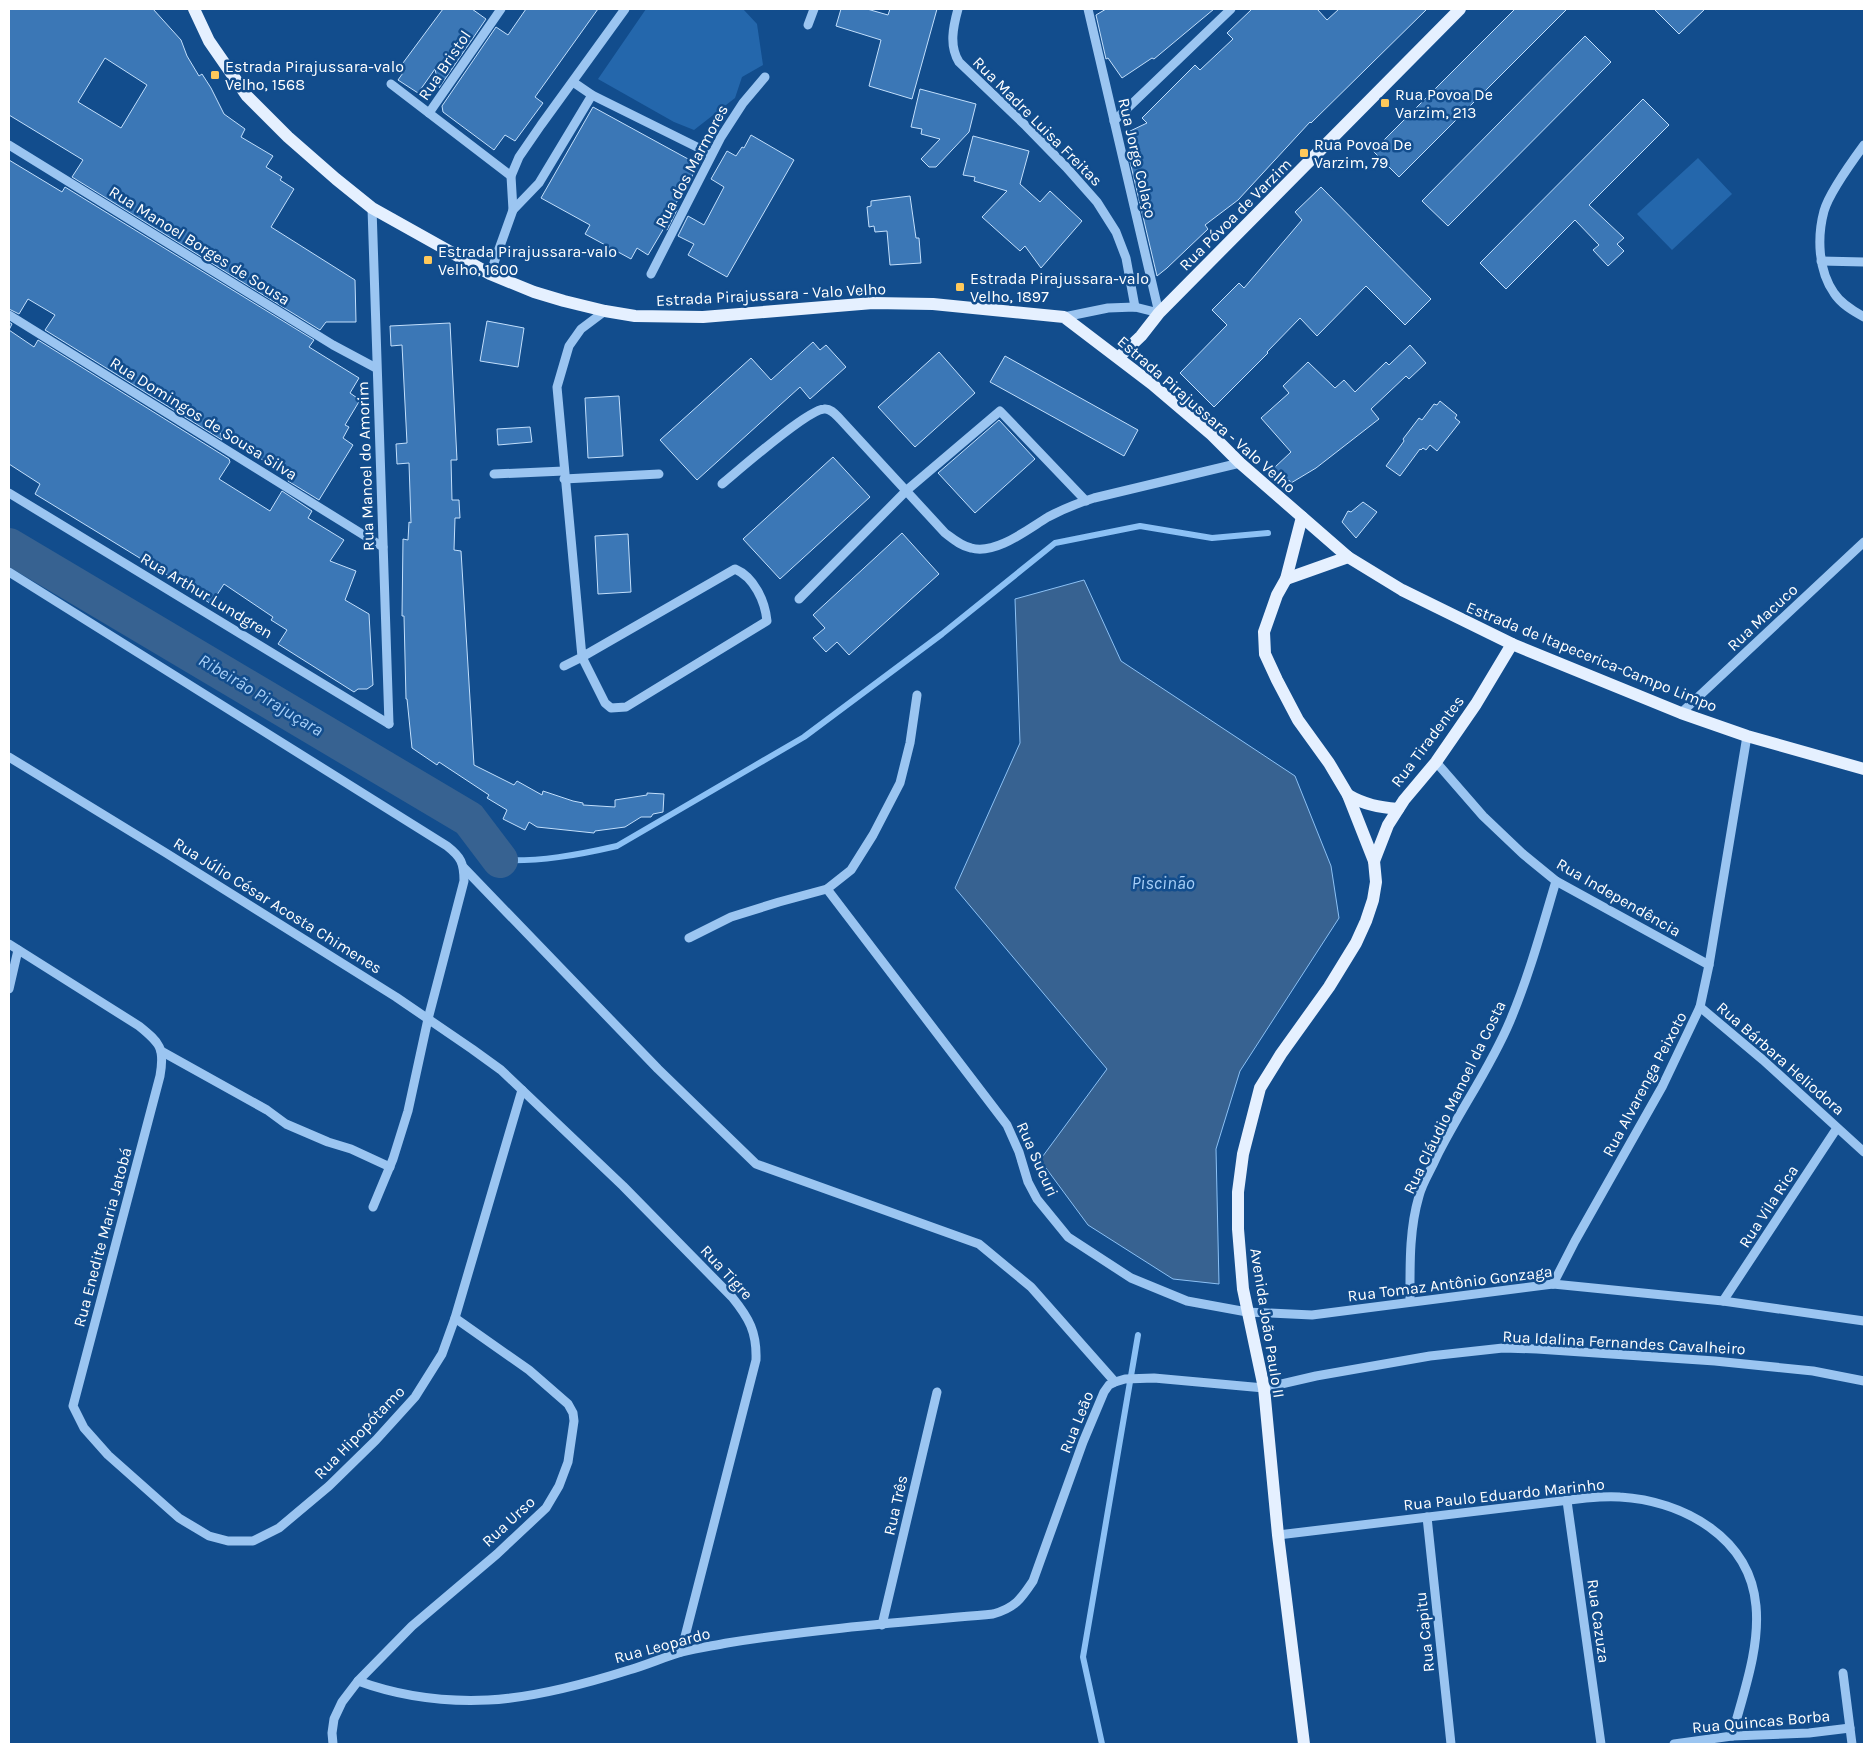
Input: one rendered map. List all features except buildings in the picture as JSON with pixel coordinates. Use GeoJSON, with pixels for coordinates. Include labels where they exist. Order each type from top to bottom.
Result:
{"type":"FeatureCollection","features":[{"type":"Feature","properties":{"kind":"main road","name":"Estrada Pirajussara - Valo Velho"},"geometry":{"type":"LineString","coordinates":[[194,9],[209,41],[247,96],[288,137],[372,208],[490,274],[534,292],[605,311],[651,317],[702,317],[872,303],[933,304],[1064,317],[1119,358],[1212,435],[1240,463],[1302,517]]}},
{"type":"Feature","properties":{"kind":"main road","name":"Rua Póvoa de Varzim"},"geometry":{"type":"LineString","coordinates":[[1119,358],[1141,336],[1159,313],[1460,9]]}},
{"type":"Feature","properties":{"kind":"main road","name":"Estrada de Itapecerica-Campo Limpo"},"geometry":{"type":"LineString","coordinates":[[1302,517],[1348,557],[1426,602],[1512,644],[1681,713],[1747,736],[1864,769]]}},
{"type":"Feature","properties":{"kind":"main road","name":"Avenida João Paulo II"},"geometry":{"type":"LineString","coordinates":[[1302,517],[1286,579],[1277,595],[1264,632],[1265,654],[1298,720],[1329,763],[1348,795],[1374,861],[1376,882],[1373,900],[1356,943],[1329,987],[1281,1054],[1260,1088],[1243,1154],[1238,1192],[1240,1263],[1247,1312],[1264,1388],[1278,1535],[1304,1744]]}},
{"type":"Feature","properties":{"kind":"main road"},"geometry":{"type":"LineString","coordinates":[[1286,579],[1348,557]]}},
{"type":"Feature","properties":{"kind":"main road","name":"Rua Tiradentes"},"geometry":{"type":"LineString","coordinates":[[1374,861],[1388,825],[1398,809],[1436,762],[1476,704],[1512,644]]}},
{"type":"Feature","properties":{"kind":"main road"},"geometry":{"type":"LineString","coordinates":[[1348,795],[1373,807],[1398,809]]}},
{"type":"Feature","properties":{"kind":"street","name":"Rua Bristol"},"geometry":{"type":"LineString","coordinates":[[429,113],[501,9]]}},
{"type":"Feature","properties":{"kind":"street"},"geometry":{"type":"LineString","coordinates":[[490,274],[513,210],[511,176],[519,157],[540,125],[626,9]]}},
{"type":"Feature","properties":{"kind":"street"},"geometry":{"type":"LineString","coordinates":[[808,26],[814,9]]}},
{"type":"Feature","properties":{"kind":"street","name":"Rua Madre Luisa Freitas"},"geometry":{"type":"LineString","coordinates":[[958,9],[953,37],[954,51],[959,62],[1026,126],[1097,202],[1116,232],[1126,258],[1135,307]]}},
{"type":"Feature","properties":{"kind":"street","name":"Rua Jorge Colaço"},"geometry":{"type":"LineString","coordinates":[[1088,9],[1159,313]]}},
{"type":"Feature","properties":{"kind":"street"},"geometry":{"type":"LineString","coordinates":[[1114,121],[1231,9]]}},
{"type":"Feature","properties":{"kind":"street","name":"Rua dos Marmores"},"geometry":{"type":"LineString","coordinates":[[651,274],[711,154],[743,103],[765,77]]}},
{"type":"Feature","properties":{"kind":"street"},"geometry":{"type":"LineString","coordinates":[[573,82],[592,94],[711,154]]}},
{"type":"Feature","properties":{"kind":"street"},"geometry":{"type":"LineString","coordinates":[[391,84],[511,176]]}},
{"type":"Feature","properties":{"kind":"street"},"geometry":{"type":"LineString","coordinates":[[513,210],[539,183],[592,94]]}},
{"type":"Feature","properties":{"kind":"street","name":"Rua Manoel Borges de Sousa"},"geometry":{"type":"LineString","coordinates":[[9,144],[333,344],[376,368]]}},
{"type":"Feature","properties":{"kind":"street"},"geometry":{"type":"LineString","coordinates":[[1864,145],[1834,190],[1824,209],[1820,234],[1821,261],[1827,281],[1834,294],[1846,306],[1864,317]]}},
{"type":"Feature","properties":{"kind":"street","name":"Rua Manoel do Amorim"},"geometry":{"type":"LineString","coordinates":[[372,208],[389,724]]}},
{"type":"Feature","properties":{"kind":"street"},"geometry":{"type":"LineString","coordinates":[[1821,261],[1864,262]]}},
{"type":"Feature","properties":{"kind":"street"},"geometry":{"type":"LineString","coordinates":[[1064,317],[1108,308],[1135,307],[1159,313]]}},
{"type":"Feature","properties":{"kind":"street"},"geometry":{"type":"LineString","coordinates":[[564,666],[582,657],[735,569],[744,573],[749,578],[765,607],[767,621],[626,707],[611,708],[605,703],[582,657],[557,387],[569,346],[581,330],[605,311]]}},
{"type":"Feature","properties":{"kind":"street","name":"Rua Domingos de Sousa Silva"},"geometry":{"type":"LineString","coordinates":[[9,315],[383,547]]}},
{"type":"Feature","properties":{"kind":"street"},"geometry":{"type":"LineString","coordinates":[[722,484],[800,421],[815,412],[829,409],[907,490],[945,533],[958,543],[973,549],[987,549],[1003,543],[1048,517],[1086,501],[1240,463]]}},
{"type":"Feature","properties":{"kind":"street"},"geometry":{"type":"LineString","coordinates":[[799,600],[907,490],[1000,411],[1086,501]]}},
{"type":"Feature","properties":{"kind":"street"},"geometry":{"type":"LineString","coordinates":[[494,474],[660,474]]}},
{"type":"Feature","properties":{"kind":"street","name":"Rua Arthur Lundgren"},"geometry":{"type":"LineString","coordinates":[[9,493],[389,724]]}},
{"type":"Feature","properties":{"kind":"street","name":"Rua Macuco"},"geometry":{"type":"LineString","coordinates":[[1681,713],[1864,542]]}},
{"type":"Feature","properties":{"kind":"street"},"geometry":{"type":"LineString","coordinates":[[9,572],[447,846],[455,852],[464,868],[658,1069],[756,1164],[979,1244],[1031,1287],[1115,1382]]}},
{"type":"Feature","properties":{"kind":"street"},"geometry":{"type":"LineString","coordinates":[[688,938],[731,917],[827,889],[851,870],[873,835],[900,783],[910,743],[917,695]]}},
{"type":"Feature","properties":{"kind":"street","name":"Rua Alvarenga Peixoto"},"geometry":{"type":"LineString","coordinates":[[1553,1284],[1575,1241],[1662,1087],[1700,1007],[1709,965],[1747,736]]}},
{"type":"Feature","properties":{"kind":"street","name":"Rua Júlio César Acosta Chimenes"},"geometry":{"type":"LineString","coordinates":[[9,757],[174,858],[428,1019],[501,1070],[522,1090]]}},
{"type":"Feature","properties":{"kind":"street","name":"Rua Independência"},"geometry":{"type":"LineString","coordinates":[[1436,762],[1483,816],[1523,854],[1556,881],[1709,965]]}},
{"type":"Feature","properties":{"kind":"street"},"geometry":{"type":"LineString","coordinates":[[374,1207],[390,1168],[408,1111],[428,1019],[460,899],[464,881],[464,868]]}},
{"type":"Feature","properties":{"kind":"street","name":"Rua Cláudio Manoel da Costa"},"geometry":{"type":"LineString","coordinates":[[1410,1301],[1410,1256],[1419,1194],[1456,1119],[1492,1059],[1510,1021],[1529,968],[1556,881]]}},
{"type":"Feature","properties":{"kind":"street","name":"Rua Sucuri"},"geometry":{"type":"LineString","coordinates":[[827,889],[1007,1125],[1019,1152],[1028,1182],[1037,1199],[1068,1237],[1131,1278],[1187,1301],[1247,1312]]}},
{"type":"Feature","properties":{"kind":"street"},"geometry":{"type":"LineString","coordinates":[[9,944],[139,1026],[156,1040],[161,1050],[267,1110],[286,1124],[328,1142],[351,1149],[390,1168]]}},
{"type":"Feature","properties":{"kind":"street"},"geometry":{"type":"LineString","coordinates":[[9,989],[18,950]]}},
{"type":"Feature","properties":{"kind":"street","name":"Rua Bárbara Heliodora"},"geometry":{"type":"LineString","coordinates":[[1700,1007],[1763,1060],[1864,1152]]}},
{"type":"Feature","properties":{"kind":"street","name":"Rua Enedite Maria Jatobá"},"geometry":{"type":"LineString","coordinates":[[73,1406],[160,1076],[161,1050]]}},
{"type":"Feature","properties":{"kind":"street","name":"Rua Hipopótamo"},"geometry":{"type":"LineString","coordinates":[[73,1406],[84,1428],[108,1455],[179,1518],[209,1536],[228,1542],[253,1541],[279,1528],[329,1486],[376,1440],[415,1397],[442,1354],[455,1318],[522,1090]]}},
{"type":"Feature","properties":{"kind":"street","name":"Rua Tigre"},"geometry":{"type":"LineString","coordinates":[[522,1090],[623,1186],[732,1297],[748,1316],[757,1344],[756,1360],[681,1652]]}},
{"type":"Feature","properties":{"kind":"street","name":"Rua Vila Rica"},"geometry":{"type":"LineString","coordinates":[[1723,1301],[1838,1128]]}},
{"type":"Feature","properties":{"kind":"street","name":"Rua Tomaz Antônio Gonzaga"},"geometry":{"type":"LineString","coordinates":[[1247,1312],[1312,1315],[1553,1284],[1723,1301],[1864,1321]]}},
{"type":"Feature","properties":{"kind":"street","name":"Rua Urso"},"geometry":{"type":"LineString","coordinates":[[333,1744],[334,1719],[342,1702],[358,1681],[412,1626],[497,1554],[546,1508],[559,1486],[568,1462],[574,1421],[573,1413],[568,1404],[529,1370],[455,1318]]}},
{"type":"Feature","properties":{"kind":"street","name":"Rua Idalina Fernandes Cavalheiro"},"geometry":{"type":"LineString","coordinates":[[1264,1388],[1316,1376],[1430,1356],[1503,1348],[1715,1361],[1812,1371],[1864,1381]]}},
{"type":"Feature","properties":{"kind":"street","name":"Rua Leão"},"geometry":{"type":"LineString","coordinates":[[1007,1610],[1021,1600],[1033,1582],[1083,1442],[1100,1400],[1109,1385],[1125,1379],[1154,1378],[1264,1388]]}},
{"type":"Feature","properties":{"kind":"street","name":"Rua Três"},"geometry":{"type":"LineString","coordinates":[[882,1625],[937,1392]]}},
{"type":"Feature","properties":{"kind":"street","name":"Rua Paulo Eduardo Marinho"},"geometry":{"type":"LineString","coordinates":[[1278,1535],[1567,1502],[1586,1498],[1619,1496],[1644,1500],[1699,1518],[1720,1534],[1741,1559],[1753,1586],[1756,1607],[1756,1630],[1752,1664],[1732,1736]]}},
{"type":"Feature","properties":{"kind":"street","name":"Rua Cazuza"},"geometry":{"type":"LineString","coordinates":[[1567,1502],[1601,1744]]}},
{"type":"Feature","properties":{"kind":"street","name":"Rua Capitu"},"geometry":{"type":"LineString","coordinates":[[1427,1517],[1451,1744]]}},
{"type":"Feature","properties":{"kind":"street","name":"Rua Leopardo"},"geometry":{"type":"LineString","coordinates":[[358,1681],[409,1695],[488,1700],[513,1698],[627,1671],[681,1652],[763,1638],[994,1614],[1007,1610]]}},
{"type":"Feature","properties":{"kind":"street"},"geometry":{"type":"LineString","coordinates":[[1843,1673],[1852,1744]]}},
{"type":"Feature","properties":{"kind":"street","name":"Rua Quincas Borba"},"geometry":{"type":"LineString","coordinates":[[1674,1744],[1732,1736],[1809,1733],[1850,1728]]}},
{"type":"Feature","properties":{"kind":"shaded area"},"geometry":{"type":"Polygon","coordinates":[[[646,9],[743,9],[757,24],[763,65],[742,77],[735,98],[694,130],[674,122],[598,79],[646,9]]]}},
{"type":"Feature","properties":{"kind":"shaded area"},"geometry":{"type":"Polygon","coordinates":[[[1698,158],[1732,194],[1672,250],[1637,214],[1698,158]]]}},
{"type":"Feature","properties":{"kind":"water","name":"Piscinão"},"geometry":{"type":"Polygon","coordinates":[[[1084,580],[1121,661],[1295,776],[1331,866],[1339,918],[1240,1071],[1216,1149],[1219,1284],[1173,1279],[1088,1225],[1040,1160],[1107,1069],[955,888],[1020,743],[1015,599],[1084,580]]]}},
{"type":"Feature","properties":{"kind":"waterway"},"geometry":{"type":"LineString","coordinates":[[500,860],[558,857],[617,846],[804,737],[942,634],[1055,543],[1140,526],[1212,538],[1268,533]]}},
{"type":"Feature","properties":{"kind":"waterway","name":"Ribeirão Pirajuçara"},"geometry":{"type":"LineString","coordinates":[[9,546],[469,819],[500,860]]}},
{"type":"Feature","properties":{"kind":"waterway"},"geometry":{"type":"LineString","coordinates":[[1102,1744],[1083,1657],[1138,1335]]}},
{"type":"Feature","properties":{"kind":"place","name":"Estrada Pirajussara-valo Velho, 1568"},"geometry":{"type":"Point","coordinates":[215,75]}},
{"type":"Feature","properties":{"kind":"place","name":"Rua Povoa De Varzim, 213"},"geometry":{"type":"Point","coordinates":[1385,103]}},
{"type":"Feature","properties":{"kind":"place","name":"Rua Povoa De Varzim, 79"},"geometry":{"type":"Point","coordinates":[1304,153]}},
{"type":"Feature","properties":{"kind":"place","name":"Estrada Pirajussara-valo Velho, 1600"},"geometry":{"type":"Point","coordinates":[428,260]}},
{"type":"Feature","properties":{"kind":"place","name":"Estrada Pirajussara-valo Velho, 1897"},"geometry":{"type":"Point","coordinates":[960,287]}}]}
